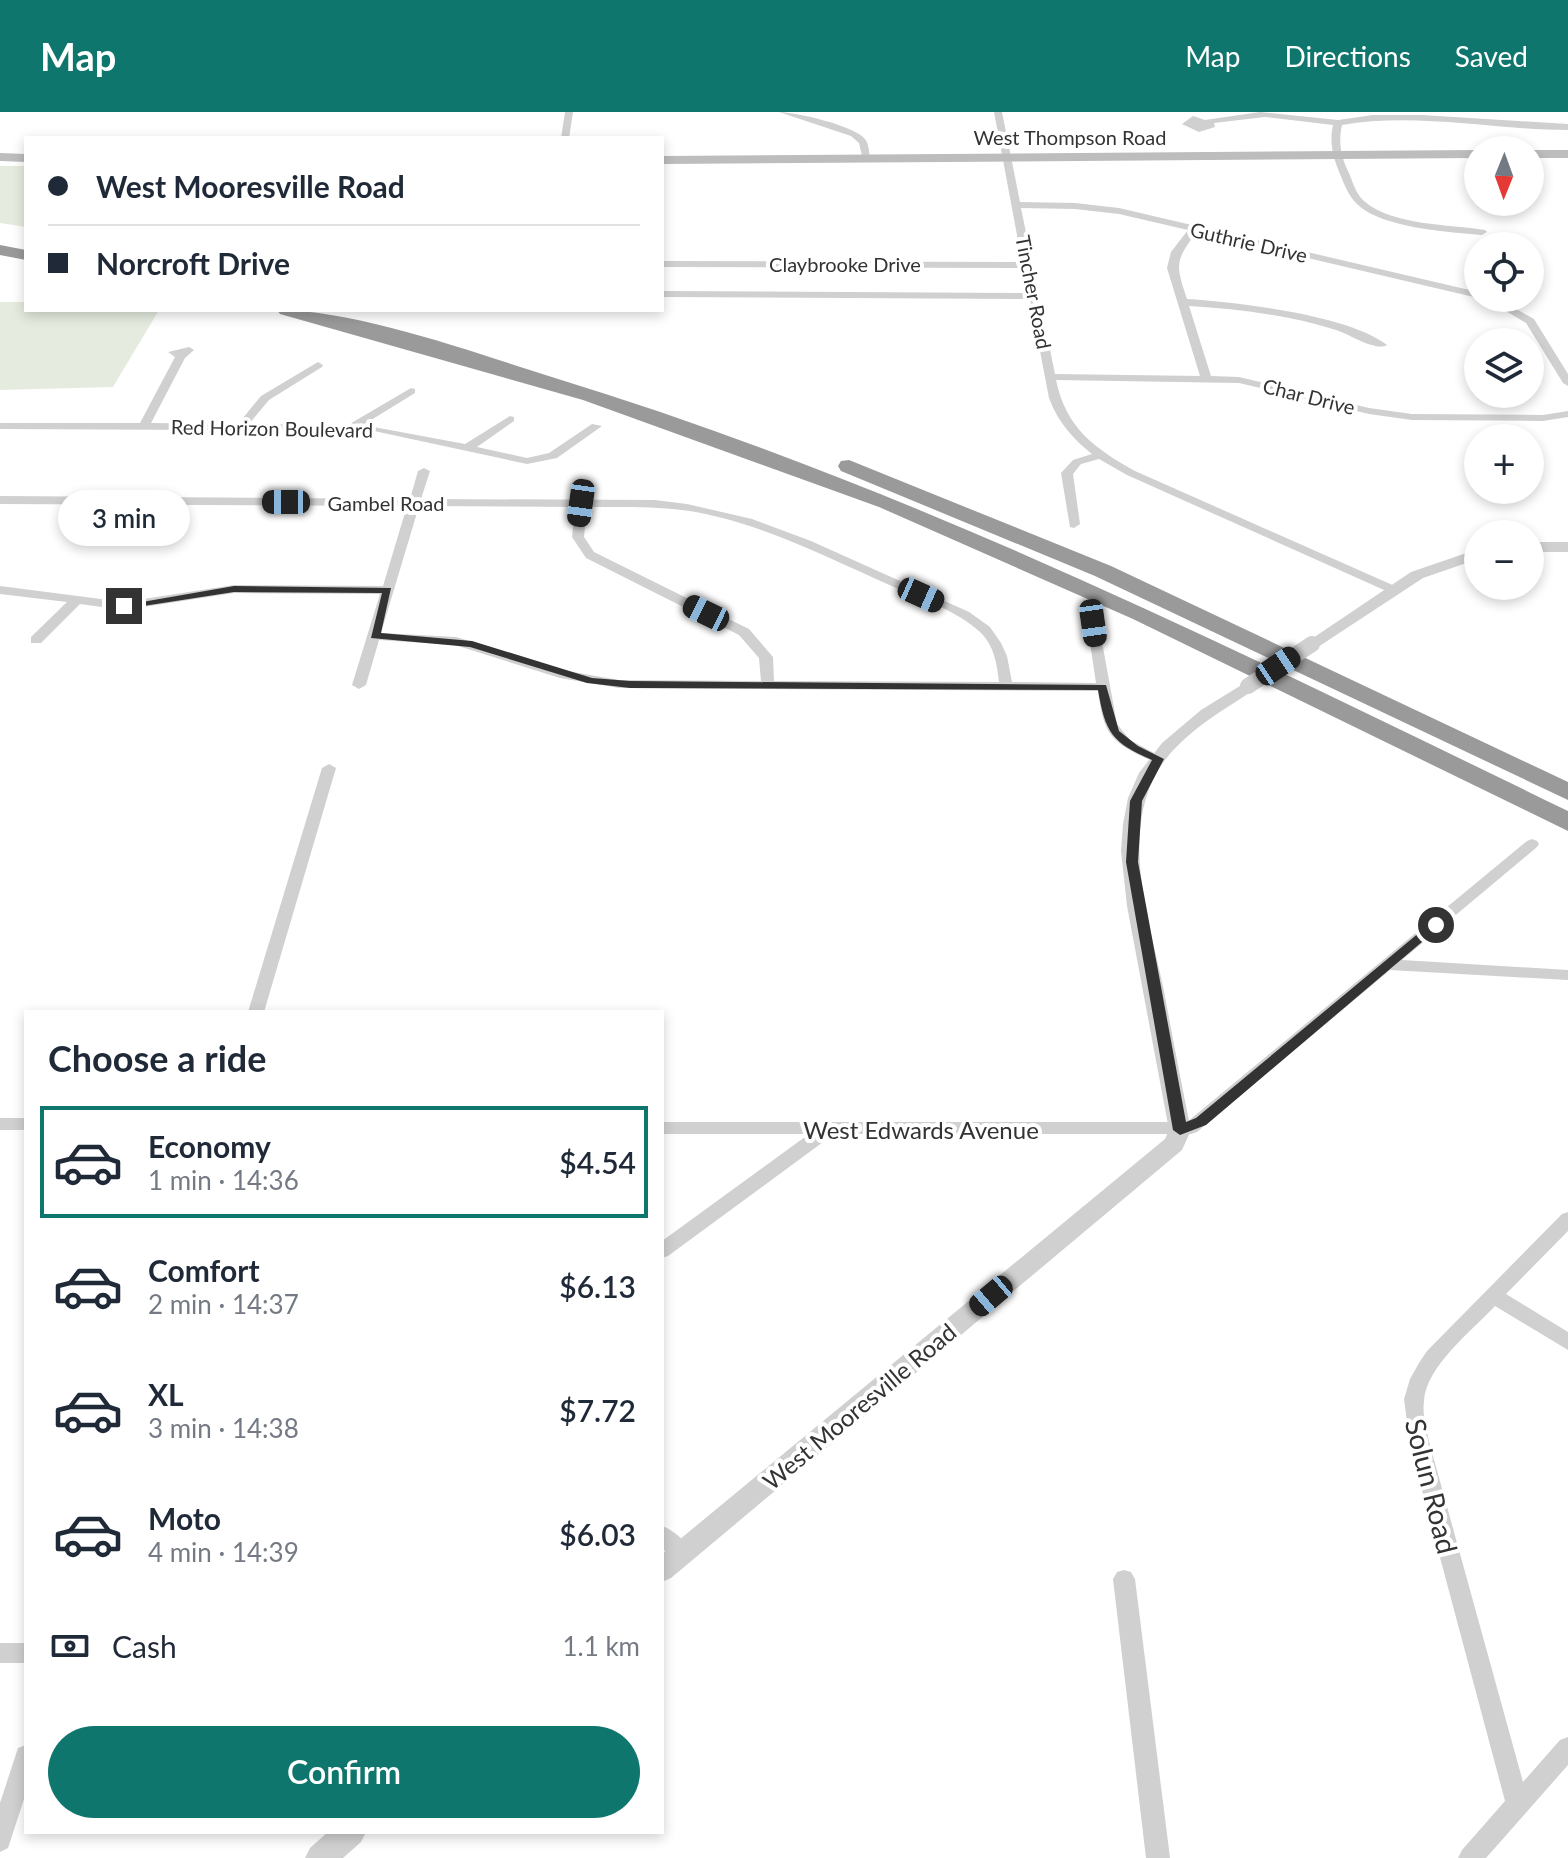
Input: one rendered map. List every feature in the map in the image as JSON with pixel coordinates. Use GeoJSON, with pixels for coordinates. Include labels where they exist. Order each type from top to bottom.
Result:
{"type":"FeatureCollection","features":[{"type":"Feature","properties":{"kind":"highway"},"geometry":{"type":"LineString","coordinates":[[0,234],[24,238]]}},
{"type":"Feature","properties":{"kind":"highway"},"geometry":{"type":"LineString","coordinates":[[0,250],[24,255]]}},
{"type":"Feature","properties":{"kind":"highway"},"geometry":{"type":"LineString","coordinates":[[294,312],[567,388],[855,490],[1150,617],[1568,822]]}},
{"type":"Feature","properties":{"kind":"highway"},"geometry":{"type":"LineString","coordinates":[[362,312],[616,385],[878,477],[1103,571],[1568,792]]}},
{"type":"Feature","properties":{"kind":"highway"},"geometry":{"type":"LineString","coordinates":[[1518,768],[1568,786]]}},
{"type":"Feature","properties":{"kind":"highway"},"geometry":{"type":"LineString","coordinates":[[1466,772],[1568,840]]}},
{"type":"Feature","properties":{"kind":"main road","name":"West Thompson Road"},"geometry":{"type":"LineString","coordinates":[[664,160],[1464,154]]}},
{"type":"Feature","properties":{"kind":"main road"},"geometry":{"type":"LineString","coordinates":[[1544,154],[1568,154]]}},
{"type":"Feature","properties":{"kind":"main road"},"geometry":{"type":"LineString","coordinates":[[0,157],[24,158]]}},
{"type":"Feature","properties":{"kind":"street"},"geometry":{"type":"LineString","coordinates":[[565,136],[569,112]]}},
{"type":"Feature","properties":{"kind":"street"},"geometry":{"type":"LineString","coordinates":[[783,112],[854,134],[864,143],[866,158]]}},
{"type":"Feature","properties":{"kind":"street","name":"Tincher Road"},"geometry":{"type":"LineString","coordinates":[[998,112],[1055,403],[1065,421],[1101,455],[1131,473],[1393,590]]}},
{"type":"Feature","properties":{"kind":"street"},"geometry":{"type":"LineString","coordinates":[[1208,121],[1265,114],[1338,123],[1366,113],[1426,112],[1525,126],[1568,127]]}},
{"type":"Feature","properties":{"kind":"street"},"geometry":{"type":"LineString","coordinates":[[1338,123],[1335,155],[1353,193],[1362,204],[1385,214],[1455,230],[1482,232]]}},
{"type":"Feature","properties":{"kind":"street","name":"Guthrie Drive"},"geometry":{"type":"LineString","coordinates":[[1017,205],[1098,208],[1464,292]]}},
{"type":"Feature","properties":{"kind":"street"},"geometry":{"type":"LineString","coordinates":[[1194,229],[1176,252],[1172,268],[1206,378]]}},
{"type":"Feature","properties":{"kind":"street","name":"Claybrooke Drive"},"geometry":{"type":"LineString","coordinates":[[664,264],[1028,265]]}},
{"type":"Feature","properties":{"kind":"street"},"geometry":{"type":"LineString","coordinates":[[664,294],[1034,296]]}},
{"type":"Feature","properties":{"kind":"street"},"geometry":{"type":"LineString","coordinates":[[1181,302],[1258,309],[1365,336],[1382,345]]}},
{"type":"Feature","properties":{"kind":"street"},"geometry":{"type":"LineString","coordinates":[[1514,312],[1530,321],[1568,383]]}},
{"type":"Feature","properties":{"kind":"street"},"geometry":{"type":"LineString","coordinates":[[144,427],[181,356]]}},
{"type":"Feature","properties":{"kind":"street"},"geometry":{"type":"LineString","coordinates":[[241,427],[265,398],[318,365]]}},
{"type":"Feature","properties":{"kind":"street","name":"Char Drive"},"geometry":{"type":"LineString","coordinates":[[1050,377],[1206,378],[1271,385],[1369,411],[1412,417],[1543,418],[1568,414]]}},
{"type":"Feature","properties":{"kind":"street"},"geometry":{"type":"LineString","coordinates":[[352,427],[411,391]]}},
{"type":"Feature","properties":{"kind":"street"},"geometry":{"type":"LineString","coordinates":[[467,448],[510,419]]}},
{"type":"Feature","properties":{"kind":"street","name":"Red Horizon Boulevard"},"geometry":{"type":"LineString","coordinates":[[0,426],[352,427],[386,430],[540,460],[553,456],[596,426]]}},
{"type":"Feature","properties":{"kind":"street"},"geometry":{"type":"LineString","coordinates":[[1074,524],[1067,473],[1077,462],[1101,455]]}},
{"type":"Feature","properties":{"kind":"street"},"geometry":{"type":"LineString","coordinates":[[359,685],[424,471]]}},
{"type":"Feature","properties":{"kind":"street","name":"Gambel Road"},"geometry":{"type":"LineString","coordinates":[[0,500],[581,503],[704,508],[754,521],[968,617],[984,629],[998,648],[1006,686]]}},
{"type":"Feature","properties":{"kind":"street"},"geometry":{"type":"LineString","coordinates":[[581,503],[577,532],[590,555],[750,637],[767,660],[768,685]]}},
{"type":"Feature","properties":{"kind":"street"},"geometry":{"type":"LineString","coordinates":[[1544,547],[1568,547]]}},
{"type":"Feature","properties":{"kind":"street"},"geometry":{"type":"LineString","coordinates":[[1180,1130],[1132,862],[1136,801],[1158,759],[1190,728],[1393,590],[1434,567],[1464,558]]}},
{"type":"Feature","properties":{"kind":"street"},"geometry":{"type":"LineString","coordinates":[[0,590],[102,606],[140,605],[241,589],[388,590]]}},
{"type":"Feature","properties":{"kind":"street"},"geometry":{"type":"LineString","coordinates":[[36,640],[75,602]]}},
{"type":"Feature","properties":{"kind":"street"},"geometry":{"type":"LineString","coordinates":[[1093,623],[1109,722],[1114,733],[1134,749],[1158,759]]}},
{"type":"Feature","properties":{"kind":"street"},"geometry":{"type":"LineString","coordinates":[[374,636],[425,637],[472,644],[591,681],[630,685],[1103,687]]}},
{"type":"Feature","properties":{"kind":"street"},"geometry":{"type":"LineString","coordinates":[[257,1010],[329,768]]}},
{"type":"Feature","properties":{"kind":"street","name":"West Mooresville Road"},"geometry":{"type":"LineString","coordinates":[[664,1568],[1168,1150],[1180,1130],[1201,1122],[1532,844]]}},
{"type":"Feature","properties":{"kind":"street"},"geometry":{"type":"LineString","coordinates":[[1388,965],[1568,975]]}},
{"type":"Feature","properties":{"kind":"street"},"geometry":{"type":"LineString","coordinates":[[0,1124],[24,1124]]}},
{"type":"Feature","properties":{"kind":"street","name":"West Edwards Avenue"},"geometry":{"type":"LineString","coordinates":[[664,1128],[1180,1130]]}},
{"type":"Feature","properties":{"kind":"street"},"geometry":{"type":"LineString","coordinates":[[664,1250],[829,1129]]}},
{"type":"Feature","properties":{"kind":"street","name":"Solun Road"},"geometry":{"type":"LineString","coordinates":[[1518,1806],[1420,1445],[1411,1398],[1419,1376],[1434,1357],[1568,1219]]}},
{"type":"Feature","properties":{"kind":"street"},"geometry":{"type":"LineString","coordinates":[[1494,1296],[1568,1342]]}},
{"type":"Feature","properties":{"kind":"street"},"geometry":{"type":"LineString","coordinates":[[664,1537],[682,1554]]}},
{"type":"Feature","properties":{"kind":"street"},"geometry":{"type":"LineString","coordinates":[[1124,1579],[1158,1858]]}},
{"type":"Feature","properties":{"kind":"street"},"geometry":{"type":"LineString","coordinates":[[0,1653],[24,1653]]}},
{"type":"Feature","properties":{"kind":"street"},"geometry":{"type":"LineString","coordinates":[[1470,1858],[1568,1748]]}},
{"type":"Feature","properties":{"kind":"street"},"geometry":{"type":"LineString","coordinates":[[0,1840],[24,1762]]}},
{"type":"Feature","properties":{"kind":"street"},"geometry":{"type":"LineString","coordinates":[[320,1858],[349,1834]]}},
{"type":"Feature","properties":{"kind":"shaded area"},"geometry":{"type":"Polygon","coordinates":[[[0,166],[24,166],[24,227],[0,223],[0,166]]]}},
{"type":"Feature","properties":{"kind":"shaded area"},"geometry":{"type":"Polygon","coordinates":[[[0,302],[24,302],[24,312],[158,312],[113,387],[0,390],[0,302]]]}},
{"type":"Feature","properties":{"kind":"route"},"geometry":{"type":"LineString","coordinates":[[124,606],[234,589],[388,590],[374,636],[425,637],[472,644],[591,681],[630,685],[1103,687],[1114,733],[1134,749],[1158,759],[1147,774],[1136,801],[1131,831],[1132,862],[1180,1130],[1201,1122],[1436,925]]}}]}
